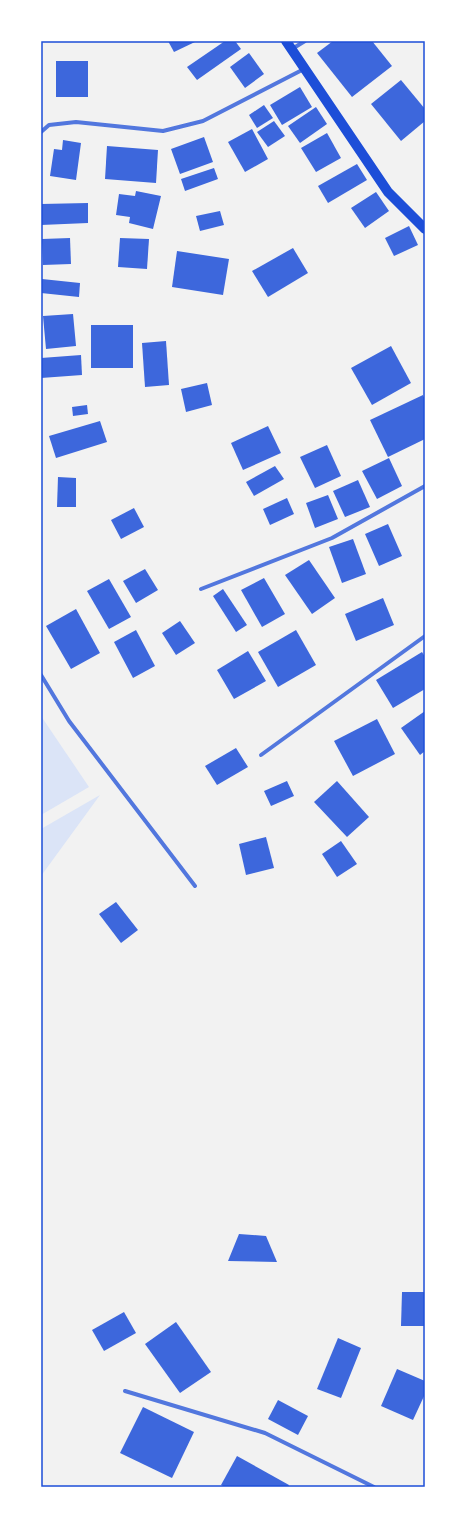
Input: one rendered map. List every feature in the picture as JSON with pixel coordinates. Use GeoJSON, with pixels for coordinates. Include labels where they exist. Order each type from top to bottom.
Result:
{"type":"FeatureCollection","features":[{"type":"Feature","properties":{"kind":"main road"},"geometry":{"type":"LineString","coordinates":[[288,45],[388,192],[425,229]]}},
{"type":"Feature","properties":{"kind":"street"},"geometry":{"type":"LineString","coordinates":[[288,45],[305,41]]}},
{"type":"Feature","properties":{"kind":"street"},"geometry":{"type":"LineString","coordinates":[[41,132],[49,125],[76,122],[163,131],[203,120],[304,69]]}},
{"type":"Feature","properties":{"kind":"street"},"geometry":{"type":"LineString","coordinates":[[201,589],[332,538],[425,486]]}},
{"type":"Feature","properties":{"kind":"street"},"geometry":{"type":"LineString","coordinates":[[261,755],[425,636]]}},
{"type":"Feature","properties":{"kind":"street"},"geometry":{"type":"LineString","coordinates":[[41,675],[69,721],[195,886]]}},
{"type":"Feature","properties":{"kind":"street"},"geometry":{"type":"LineString","coordinates":[[125,1391],[265,1434],[374,1487]]}},
{"type":"Feature","properties":{"kind":"shaded area"},"geometry":{"type":"Polygon","coordinates":[[[41,716],[89,787],[41,815],[41,716]]]}},
{"type":"Feature","properties":{"kind":"shaded area"},"geometry":{"type":"Polygon","coordinates":[[[100,795],[41,876],[41,829],[100,795]]]}},
{"type":"Feature","properties":{"kind":"building"},"geometry":{"type":"Polygon","coordinates":[[[168,41],[197,41],[174,52],[168,41]]]}},
{"type":"Feature","properties":{"kind":"building"},"geometry":{"type":"Polygon","coordinates":[[[225,41],[235,41],[241,49],[197,80],[187,67],[225,41]]]}},
{"type":"Feature","properties":{"kind":"building"},"geometry":{"type":"Polygon","coordinates":[[[333,41],[372,41],[392,66],[352,97],[317,53],[333,41]]]}},
{"type":"Feature","properties":{"kind":"building"},"geometry":{"type":"Polygon","coordinates":[[[249,53],[264,74],[245,88],[230,67],[249,53]]]}},
{"type":"Feature","properties":{"kind":"building"},"geometry":{"type":"Polygon","coordinates":[[[56,61],[88,61],[88,97],[56,97],[56,61]]]}},
{"type":"Feature","properties":{"kind":"building"},"geometry":{"type":"Polygon","coordinates":[[[401,80],[425,109],[425,121],[401,141],[371,104],[401,80]]]}},
{"type":"Feature","properties":{"kind":"building"},"geometry":{"type":"Polygon","coordinates":[[[300,87],[312,107],[282,125],[270,105],[300,87]]]}},
{"type":"Feature","properties":{"kind":"building"},"geometry":{"type":"Polygon","coordinates":[[[264,105],[273,118],[257,128],[249,115],[264,105]]]}},
{"type":"Feature","properties":{"kind":"building"},"geometry":{"type":"Polygon","coordinates":[[[316,107],[327,124],[300,143],[288,126],[316,107]]]}},
{"type":"Feature","properties":{"kind":"building"},"geometry":{"type":"Polygon","coordinates":[[[274,121],[285,136],[268,147],[257,132],[274,121]]]}},
{"type":"Feature","properties":{"kind":"building"},"geometry":{"type":"Polygon","coordinates":[[[252,129],[268,159],[245,172],[228,142],[252,129]]]}},
{"type":"Feature","properties":{"kind":"building"},"geometry":{"type":"Polygon","coordinates":[[[327,133],[341,158],[316,172],[301,148],[327,133]]]}},
{"type":"Feature","properties":{"kind":"building"},"geometry":{"type":"Polygon","coordinates":[[[204,137],[213,162],[180,174],[171,149],[204,137]]]}},
{"type":"Feature","properties":{"kind":"building"},"geometry":{"type":"Polygon","coordinates":[[[63,140],[81,143],[76,180],[50,176],[54,149],[62,150],[63,140]]]}},
{"type":"Feature","properties":{"kind":"building"},"geometry":{"type":"Polygon","coordinates":[[[107,146],[158,150],[156,183],[105,179],[107,146]]]}},
{"type":"Feature","properties":{"kind":"building"},"geometry":{"type":"Polygon","coordinates":[[[357,164],[367,180],[328,203],[318,186],[357,164]]]}},
{"type":"Feature","properties":{"kind":"building"},"geometry":{"type":"Polygon","coordinates":[[[214,168],[218,179],[185,191],[181,179],[214,168]]]}},
{"type":"Feature","properties":{"kind":"building"},"geometry":{"type":"Polygon","coordinates":[[[136,191],[161,196],[153,229],[129,223],[130,217],[116,215],[119,194],[135,196],[136,191]]]}},
{"type":"Feature","properties":{"kind":"building"},"geometry":{"type":"Polygon","coordinates":[[[376,192],[389,211],[365,228],[351,208],[376,192]]]}},
{"type":"Feature","properties":{"kind":"building"},"geometry":{"type":"Polygon","coordinates":[[[88,203],[88,223],[41,225],[41,204],[88,203]]]}},
{"type":"Feature","properties":{"kind":"building"},"geometry":{"type":"Polygon","coordinates":[[[220,211],[224,225],[200,231],[196,216],[220,211]]]}},
{"type":"Feature","properties":{"kind":"building"},"geometry":{"type":"Polygon","coordinates":[[[409,226],[418,245],[394,256],[385,238],[409,226]]]}},
{"type":"Feature","properties":{"kind":"building"},"geometry":{"type":"Polygon","coordinates":[[[70,238],[71,264],[43,265],[42,239],[70,238]]]}},
{"type":"Feature","properties":{"kind":"building"},"geometry":{"type":"Polygon","coordinates":[[[120,238],[149,239],[147,269],[118,267],[120,238]]]}},
{"type":"Feature","properties":{"kind":"building"},"geometry":{"type":"Polygon","coordinates":[[[293,248],[308,273],[268,297],[252,271],[293,248]]]}},
{"type":"Feature","properties":{"kind":"building"},"geometry":{"type":"Polygon","coordinates":[[[177,251],[229,259],[223,295],[172,287],[177,251]]]}},
{"type":"Feature","properties":{"kind":"building"},"geometry":{"type":"Polygon","coordinates":[[[42,279],[80,283],[79,297],[41,293],[42,279]]]}},
{"type":"Feature","properties":{"kind":"building"},"geometry":{"type":"Polygon","coordinates":[[[73,314],[76,346],[46,349],[43,316],[73,314]]]}},
{"type":"Feature","properties":{"kind":"building"},"geometry":{"type":"Polygon","coordinates":[[[91,325],[133,325],[133,368],[91,368],[91,325]]]}},
{"type":"Feature","properties":{"kind":"building"},"geometry":{"type":"Polygon","coordinates":[[[166,341],[169,385],[145,387],[142,343],[166,341]]]}},
{"type":"Feature","properties":{"kind":"building"},"geometry":{"type":"Polygon","coordinates":[[[391,346],[411,383],[372,405],[351,368],[391,346]]]}},
{"type":"Feature","properties":{"kind":"building"},"geometry":{"type":"Polygon","coordinates":[[[81,355],[82,375],[41,378],[41,358],[81,355]]]}},
{"type":"Feature","properties":{"kind":"building"},"geometry":{"type":"Polygon","coordinates":[[[207,383],[212,405],[186,412],[181,389],[207,383]]]}},
{"type":"Feature","properties":{"kind":"building"},"geometry":{"type":"Polygon","coordinates":[[[423,395],[425,400],[425,439],[388,457],[370,420],[423,395]]]}},
{"type":"Feature","properties":{"kind":"building"},"geometry":{"type":"Polygon","coordinates":[[[87,405],[88,414],[73,416],[72,407],[87,405]]]}},
{"type":"Feature","properties":{"kind":"building"},"geometry":{"type":"Polygon","coordinates":[[[100,421],[107,442],[56,458],[49,436],[100,421]]]}},
{"type":"Feature","properties":{"kind":"building"},"geometry":{"type":"Polygon","coordinates":[[[268,426],[281,453],[243,470],[231,443],[268,426]]]}},
{"type":"Feature","properties":{"kind":"building"},"geometry":{"type":"Polygon","coordinates":[[[327,445],[341,476],[315,488],[300,457],[327,445]]]}},
{"type":"Feature","properties":{"kind":"building"},"geometry":{"type":"Polygon","coordinates":[[[389,458],[402,486],[377,499],[362,471],[389,458]]]}},
{"type":"Feature","properties":{"kind":"building"},"geometry":{"type":"Polygon","coordinates":[[[275,466],[284,479],[254,496],[246,482],[275,466]]]}},
{"type":"Feature","properties":{"kind":"building"},"geometry":{"type":"Polygon","coordinates":[[[58,477],[76,478],[76,507],[57,507],[58,477]]]}},
{"type":"Feature","properties":{"kind":"building"},"geometry":{"type":"Polygon","coordinates":[[[358,480],[370,507],[345,517],[333,491],[358,480]]]}},
{"type":"Feature","properties":{"kind":"building"},"geometry":{"type":"Polygon","coordinates":[[[328,495],[338,519],[315,528],[306,503],[328,495]]]}},
{"type":"Feature","properties":{"kind":"building"},"geometry":{"type":"Polygon","coordinates":[[[287,498],[294,514],[270,525],[263,509],[287,498]]]}},
{"type":"Feature","properties":{"kind":"building"},"geometry":{"type":"Polygon","coordinates":[[[134,508],[144,527],[121,539],[111,520],[134,508]]]}},
{"type":"Feature","properties":{"kind":"building"},"geometry":{"type":"Polygon","coordinates":[[[388,524],[402,556],[379,566],[365,534],[388,524]]]}},
{"type":"Feature","properties":{"kind":"building"},"geometry":{"type":"Polygon","coordinates":[[[353,539],[366,574],[342,583],[329,547],[353,539]]]}},
{"type":"Feature","properties":{"kind":"building"},"geometry":{"type":"Polygon","coordinates":[[[309,560],[335,598],[312,614],[285,575],[309,560]]]}},
{"type":"Feature","properties":{"kind":"building"},"geometry":{"type":"Polygon","coordinates":[[[145,569],[158,590],[136,603],[123,581],[145,569]]]}},
{"type":"Feature","properties":{"kind":"building"},"geometry":{"type":"Polygon","coordinates":[[[264,578],[285,614],[262,627],[241,590],[264,578]]]}},
{"type":"Feature","properties":{"kind":"building"},"geometry":{"type":"Polygon","coordinates":[[[109,579],[131,617],[109,629],[87,591],[109,579]]]}},
{"type":"Feature","properties":{"kind":"building"},"geometry":{"type":"Polygon","coordinates":[[[223,589],[247,625],[236,632],[213,596],[223,589]]]}},
{"type":"Feature","properties":{"kind":"building"},"geometry":{"type":"Polygon","coordinates":[[[383,598],[394,625],[356,641],[345,614],[383,598]]]}},
{"type":"Feature","properties":{"kind":"building"},"geometry":{"type":"Polygon","coordinates":[[[76,609],[100,653],[71,669],[46,626],[76,609]]]}},
{"type":"Feature","properties":{"kind":"building"},"geometry":{"type":"Polygon","coordinates":[[[180,621],[195,643],[176,655],[162,633],[180,621]]]}},
{"type":"Feature","properties":{"kind":"building"},"geometry":{"type":"Polygon","coordinates":[[[136,630],[155,666],[133,678],[114,642],[136,630]]]}},
{"type":"Feature","properties":{"kind":"building"},"geometry":{"type":"Polygon","coordinates":[[[296,630],[316,665],[278,687],[258,652],[296,630]]]}},
{"type":"Feature","properties":{"kind":"building"},"geometry":{"type":"Polygon","coordinates":[[[248,651],[266,681],[234,699],[217,670],[248,651]]]}},
{"type":"Feature","properties":{"kind":"building"},"geometry":{"type":"Polygon","coordinates":[[[422,652],[425,657],[425,689],[393,708],[376,680],[422,652]]]}},
{"type":"Feature","properties":{"kind":"building"},"geometry":{"type":"Polygon","coordinates":[[[425,711],[425,751],[420,755],[401,728],[425,711]]]}},
{"type":"Feature","properties":{"kind":"building"},"geometry":{"type":"Polygon","coordinates":[[[377,719],[395,754],[353,776],[334,741],[377,719]]]}},
{"type":"Feature","properties":{"kind":"building"},"geometry":{"type":"Polygon","coordinates":[[[236,748],[248,767],[217,785],[205,766],[236,748]]]}},
{"type":"Feature","properties":{"kind":"building"},"geometry":{"type":"Polygon","coordinates":[[[287,781],[294,796],[271,806],[264,791],[287,781]]]}},
{"type":"Feature","properties":{"kind":"building"},"geometry":{"type":"Polygon","coordinates":[[[337,781],[369,817],[347,837],[314,802],[337,781]]]}},
{"type":"Feature","properties":{"kind":"building"},"geometry":{"type":"Polygon","coordinates":[[[266,837],[274,868],[246,875],[239,844],[266,837]]]}},
{"type":"Feature","properties":{"kind":"building"},"geometry":{"type":"Polygon","coordinates":[[[341,841],[357,864],[337,877],[322,854],[341,841]]]}},
{"type":"Feature","properties":{"kind":"building"},"geometry":{"type":"Polygon","coordinates":[[[116,902],[138,930],[121,943],[99,914],[116,902]]]}},
{"type":"Feature","properties":{"kind":"building"},"geometry":{"type":"Polygon","coordinates":[[[239,1234],[266,1236],[277,1262],[228,1261],[239,1234]]]}},
{"type":"Feature","properties":{"kind":"building"},"geometry":{"type":"Polygon","coordinates":[[[402,1292],[425,1292],[425,1326],[401,1326],[402,1292]]]}},
{"type":"Feature","properties":{"kind":"building"},"geometry":{"type":"Polygon","coordinates":[[[124,1312],[136,1333],[104,1351],[92,1330],[124,1312]]]}},
{"type":"Feature","properties":{"kind":"building"},"geometry":{"type":"Polygon","coordinates":[[[176,1322],[211,1372],[180,1393],[145,1344],[176,1322]]]}},
{"type":"Feature","properties":{"kind":"building"},"geometry":{"type":"Polygon","coordinates":[[[338,1338],[361,1348],[341,1398],[317,1389],[338,1338]]]}},
{"type":"Feature","properties":{"kind":"building"},"geometry":{"type":"Polygon","coordinates":[[[397,1369],[425,1381],[425,1394],[413,1420],[381,1406],[397,1369]]]}},
{"type":"Feature","properties":{"kind":"building"},"geometry":{"type":"Polygon","coordinates":[[[278,1400],[308,1416],[298,1435],[268,1419],[278,1400]]]}},
{"type":"Feature","properties":{"kind":"building"},"geometry":{"type":"Polygon","coordinates":[[[143,1407],[194,1432],[172,1478],[120,1453],[143,1407]]]}},
{"type":"Feature","properties":{"kind":"building"},"geometry":{"type":"Polygon","coordinates":[[[237,1456],[289,1485],[288,1487],[225,1487],[221,1485],[237,1456]]]}}]}
